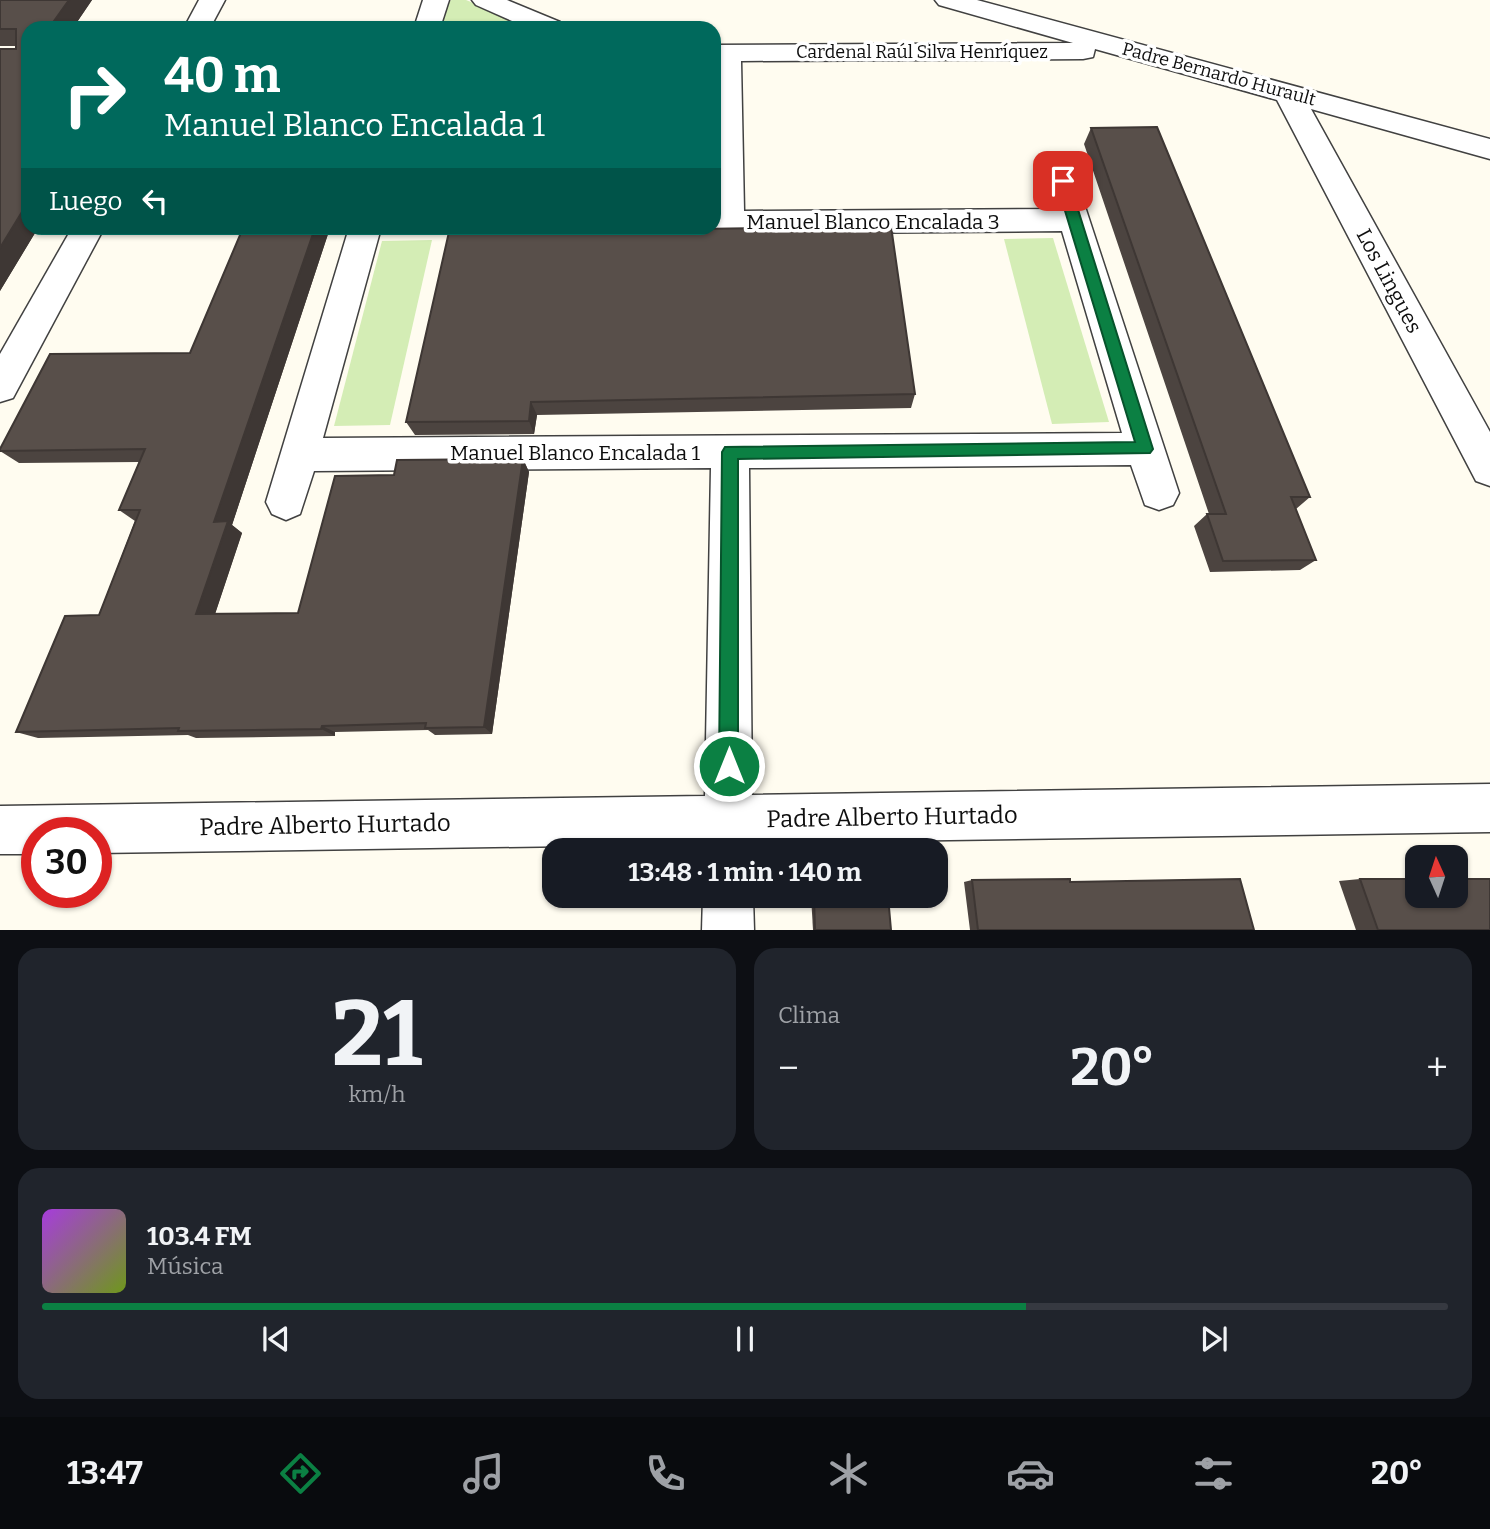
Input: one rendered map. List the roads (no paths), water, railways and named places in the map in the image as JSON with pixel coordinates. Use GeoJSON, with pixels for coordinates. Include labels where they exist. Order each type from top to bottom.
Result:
{"type":"FeatureCollection","features":[{"type":"Feature","properties":{"kind":"street"},"geometry":{"type":"LineString","coordinates":[[201,21],[212,0]]}},
{"type":"Feature","properties":{"kind":"street"},"geometry":{"type":"LineString","coordinates":[[429,21],[436,0]]}},
{"type":"Feature","properties":{"kind":"street"},"geometry":{"type":"LineString","coordinates":[[485,0],[534,21]]}},
{"type":"Feature","properties":{"kind":"street","name":"Padre Bernardo Hurault"},"geometry":{"type":"LineString","coordinates":[[948,0],[1490,149]]}},
{"type":"Feature","properties":{"kind":"street","name":"Cardenal Raúl Silva Henríquez"},"geometry":{"type":"LineString","coordinates":[[721,53],[1130,51]]}},
{"type":"Feature","properties":{"kind":"street","name":"Los Lingues"},"geometry":{"type":"LineString","coordinates":[[1288,93],[1490,469]]}},
{"type":"Feature","properties":{"kind":"street"},"geometry":{"type":"LineString","coordinates":[[1063,181],[1159,493]]}},
{"type":"Feature","properties":{"kind":"street","name":"Manuel Blanco Encalada 3"},"geometry":{"type":"LineString","coordinates":[[721,223],[1075,220]]}},
{"type":"Feature","properties":{"kind":"street"},"geometry":{"type":"LineString","coordinates":[[0,387],[84,235]]}},
{"type":"Feature","properties":{"kind":"street"},"geometry":{"type":"LineString","coordinates":[[286,502],[363,235]]}},
{"type":"Feature","properties":{"kind":"street","name":"Manuel Blanco Encalada 1"},"geometry":{"type":"LineString","coordinates":[[300,455],[1145,449]]}},
{"type":"Feature","properties":{"kind":"street"},"geometry":{"type":"LineString","coordinates":[[728,835],[730,452]]}},
{"type":"Feature","properties":{"kind":"street","name":"Padre Alberto Hurtado"},"geometry":{"type":"LineString","coordinates":[[0,830],[728,835],[1490,808]]}},
{"type":"Feature","properties":{"kind":"street"},"geometry":{"type":"LineString","coordinates":[[728,908],[728,930]]}}]}
